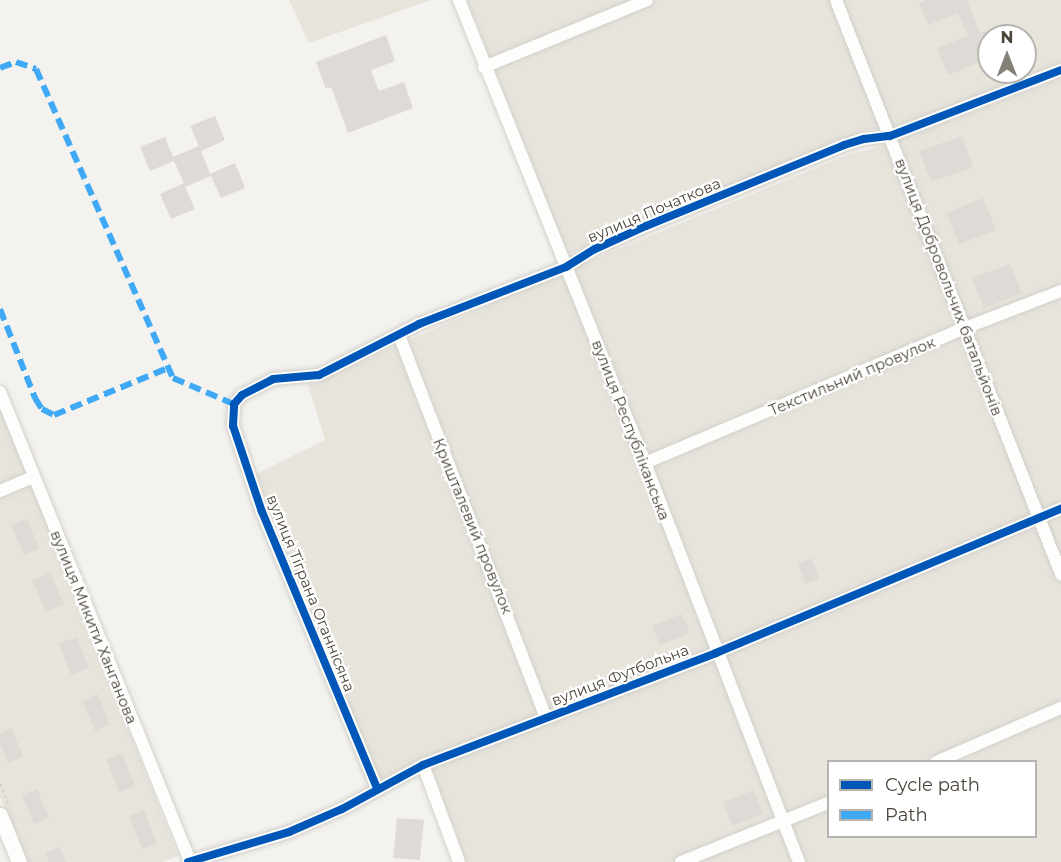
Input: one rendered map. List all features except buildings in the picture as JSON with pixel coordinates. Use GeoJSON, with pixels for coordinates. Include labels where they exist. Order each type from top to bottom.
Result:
{"type":"FeatureCollection","features":[{"type":"Feature","properties":{"kind":"street","name":"вулиця Республіканська"},"geometry":{"type":"LineString","coordinates":[[459,0],[645,463],[716,653],[799,862]]}},
{"type":"Feature","properties":{"kind":"street"},"geometry":{"type":"LineString","coordinates":[[484,67],[647,0]]}},
{"type":"Feature","properties":{"kind":"street","name":"вулиця Добровольчих батальйонів"},"geometry":{"type":"LineString","coordinates":[[836,0],[1061,574]]}},
{"type":"Feature","properties":{"kind":"street","name":"вулиця Початкова"},"geometry":{"type":"LineString","coordinates":[[234,404],[242,395],[273,379],[319,375],[460,308],[566,267],[595,249],[646,226],[844,145],[864,139],[890,136],[1061,70]]}},
{"type":"Feature","properties":{"kind":"street","name":"Текстильний провулок"},"geometry":{"type":"LineString","coordinates":[[645,463],[965,328],[1061,291]]}},
{"type":"Feature","properties":{"kind":"street","name":"Кришталевий провулок"},"geometry":{"type":"LineString","coordinates":[[399,335],[546,717]]}},
{"type":"Feature","properties":{"kind":"street","name":"вулиця Микити Ханганова"},"geometry":{"type":"LineString","coordinates":[[0,392],[189,862]]}},
{"type":"Feature","properties":{"kind":"street","name":"вулиця Тіграна Оганнісяна"},"geometry":{"type":"LineString","coordinates":[[234,404],[233,426],[262,512],[377,788]]}},
{"type":"Feature","properties":{"kind":"street"},"geometry":{"type":"LineString","coordinates":[[0,491],[33,477]]}},
{"type":"Feature","properties":{"kind":"street","name":"вулиця Футбольна"},"geometry":{"type":"LineString","coordinates":[[189,862],[289,832],[342,809],[423,765],[716,653],[1061,509]]}},
{"type":"Feature","properties":{"kind":"street"},"geometry":{"type":"LineString","coordinates":[[941,760],[1061,708]]}},
{"type":"Feature","properties":{"kind":"street"},"geometry":{"type":"LineString","coordinates":[[423,765],[459,862]]}},
{"type":"Feature","properties":{"kind":"street"},"geometry":{"type":"LineString","coordinates":[[681,862],[827,803]]}},
{"type":"Feature","properties":{"kind":"street"},"geometry":{"type":"LineString","coordinates":[[4,810],[19,862]]}},
{"type":"Feature","properties":{"kind":"path"},"geometry":{"type":"LineString","coordinates":[[0,784],[4,810]]}},
{"type":"Feature","properties":{"kind":"shaded area"},"geometry":{"type":"Polygon","coordinates":[[[289,0],[431,0],[309,43],[289,0]]]}},
{"type":"Feature","properties":{"kind":"shaded area"},"geometry":{"type":"Polygon","coordinates":[[[467,0],[1061,0],[1061,63],[1037,72],[1037,24],[977,24],[977,84],[1007,84],[895,128],[866,130],[568,254],[467,0]]]}},
{"type":"Feature","properties":{"kind":"shaded area"},"geometry":{"type":"Polygon","coordinates":[[[1061,78],[1061,862],[466,862],[428,759],[378,780],[256,474],[325,440],[308,385],[577,266],[848,155],[883,146],[1061,78]]]}},
{"type":"Feature","properties":{"kind":"shaded area"},"geometry":{"type":"Polygon","coordinates":[[[0,404],[178,856],[162,862],[26,862],[0,796],[0,404]]]}},
{"type":"Feature","properties":{"kind":"marked path"},"geometry":{"type":"LineString","coordinates":[[0,68],[16,62],[36,69],[173,378],[234,404]]}},
{"type":"Feature","properties":{"kind":"marked path"},"geometry":{"type":"LineString","coordinates":[[0,309],[35,398],[42,409],[54,415],[168,368]]}},
{"type":"Feature","properties":{"kind":"cycle path"},"geometry":{"type":"LineString","coordinates":[[377,788],[262,512],[233,426],[234,404],[242,395],[273,379],[319,375],[419,324],[566,267],[595,249],[646,226],[844,145],[864,139],[890,136],[1061,70]]}},
{"type":"Feature","properties":{"kind":"cycle path"},"geometry":{"type":"LineString","coordinates":[[188,862],[289,832],[342,809],[423,765],[716,653],[1061,509]]}}]}
